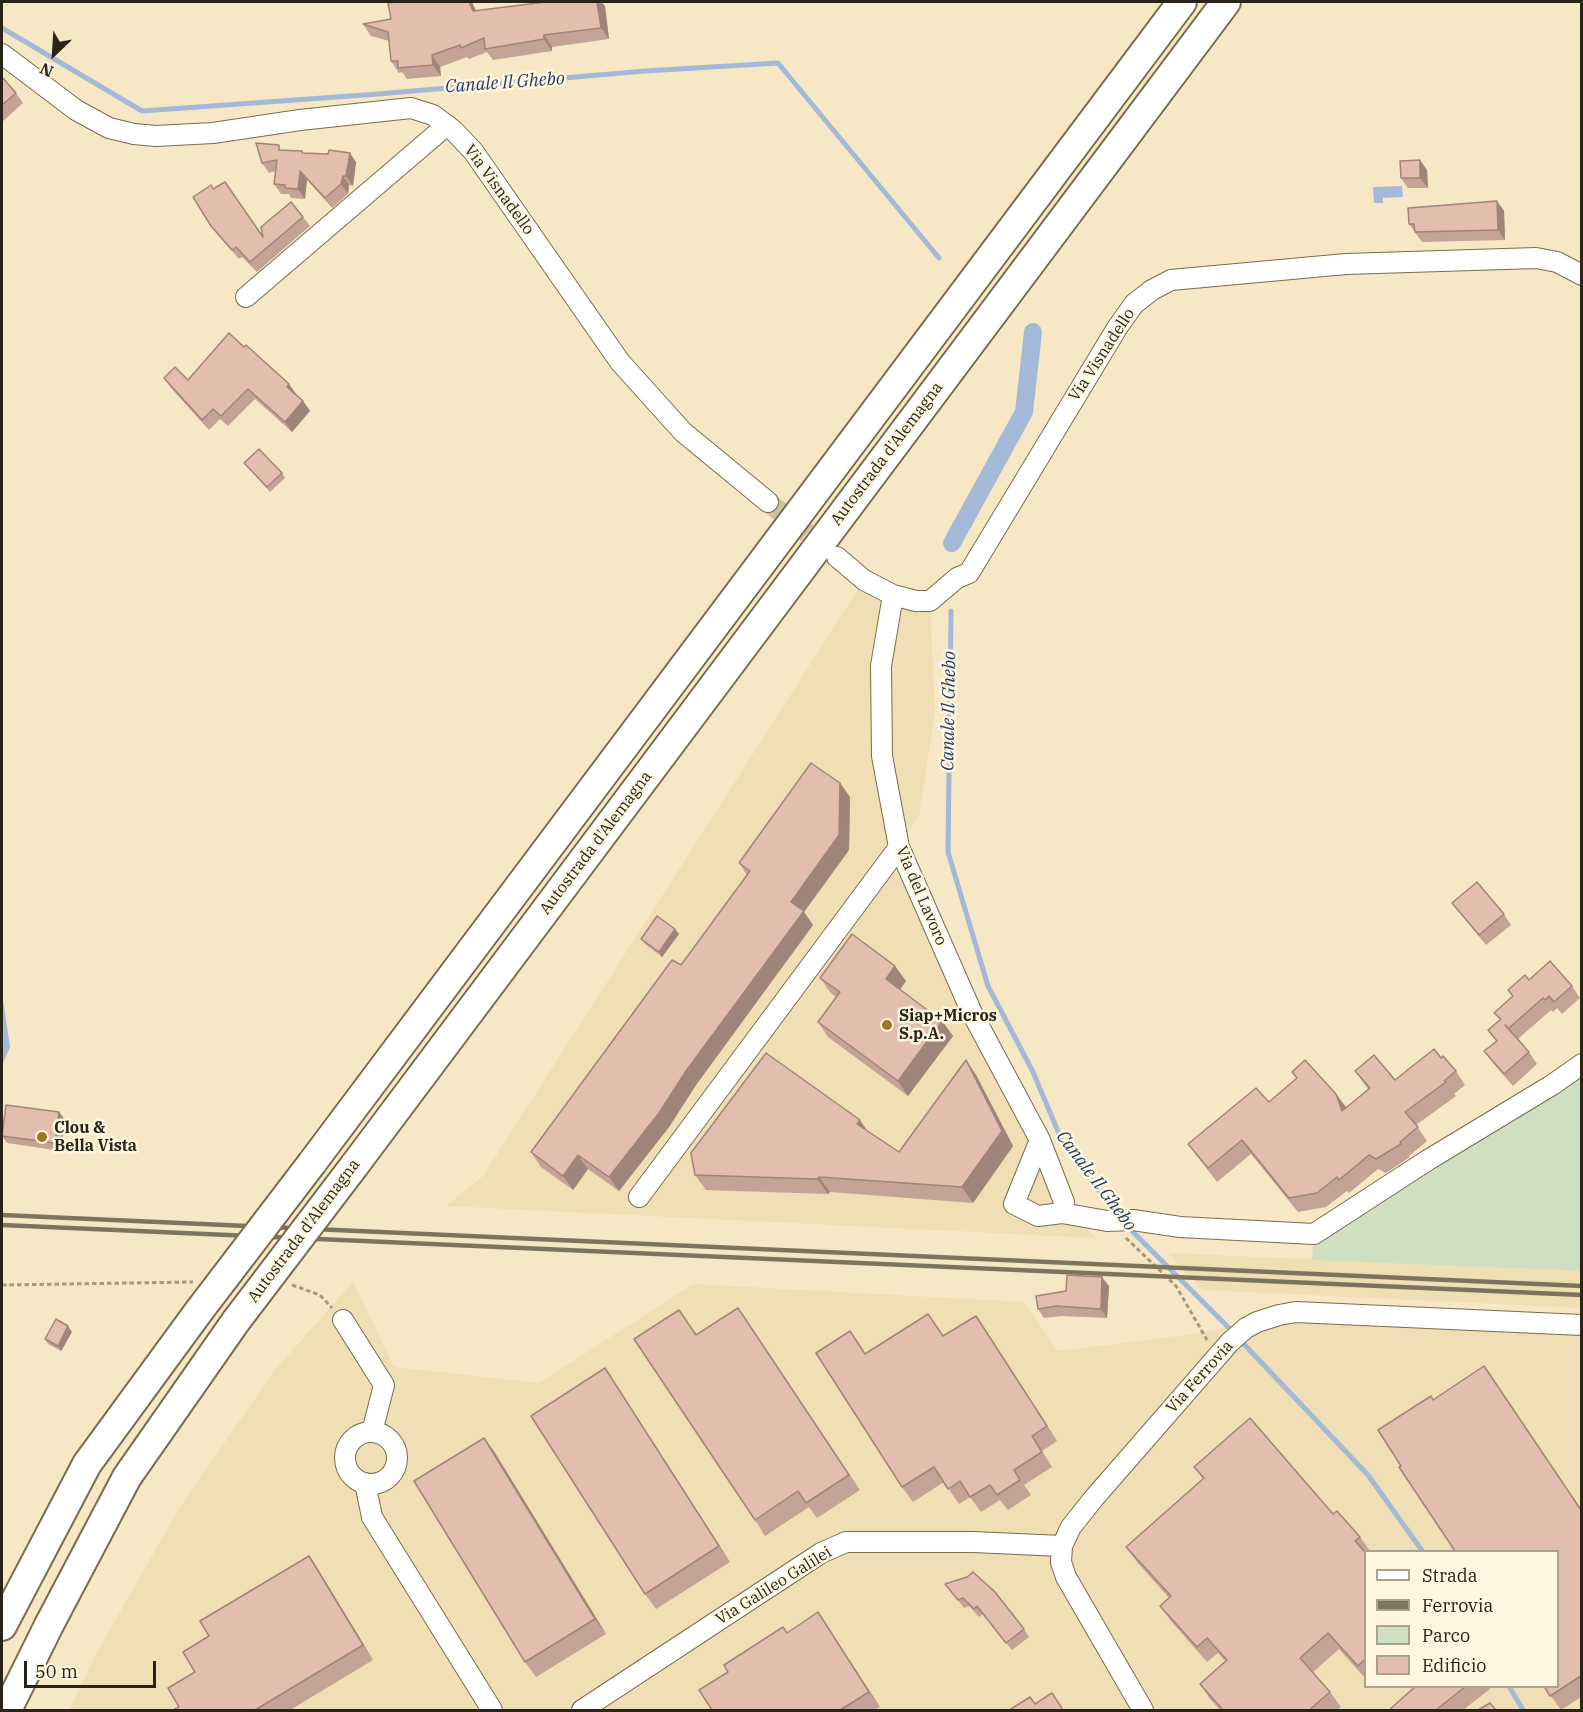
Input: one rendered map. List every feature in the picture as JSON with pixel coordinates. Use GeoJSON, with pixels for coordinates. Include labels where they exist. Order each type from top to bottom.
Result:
{"type":"FeatureCollection","features":[{"type":"Feature","properties":{"kind":"highway"},"geometry":{"type":"LineString","coordinates":[[2,1626],[87,1464],[199,1311],[1182,2]]}},
{"type":"Feature","properties":{"kind":"highway","name":"Autostrada d'Alemagna"},"geometry":{"type":"LineString","coordinates":[[8,1710],[49,1625],[127,1477],[236,1321],[1226,2]]}},
{"type":"Feature","properties":{"kind":"street","name":"Via Visnadello"},"geometry":{"type":"LineString","coordinates":[[2,54],[76,110],[109,128],[134,134],[156,136],[213,133],[300,120],[411,108],[433,115],[447,125],[473,151],[620,362],[683,432],[768,502]]}},
{"type":"Feature","properties":{"kind":"street"},"geometry":{"type":"LineString","coordinates":[[246,297],[447,125]]}},
{"type":"Feature","properties":{"kind":"street","name":"Via Visnadello"},"geometry":{"type":"LineString","coordinates":[[837,557],[864,580],[893,595],[916,601],[930,601],[957,578],[969,573],[1117,328],[1134,304],[1152,290],[1171,280],[1346,264],[1536,258],[1557,262],[1581,275]]}},
{"type":"Feature","properties":{"kind":"street","name":"Via del Lavoro"},"geometry":{"type":"LineString","coordinates":[[893,595],[881,666],[882,756],[898,847],[972,1013],[1040,1140],[1064,1202],[1062,1213]]}},
{"type":"Feature","properties":{"kind":"street"},"geometry":{"type":"LineString","coordinates":[[639,1197],[898,847]]}},
{"type":"Feature","properties":{"kind":"street"},"geometry":{"type":"LineString","coordinates":[[1040,1140],[1014,1204],[1038,1216],[1062,1213],[1107,1221],[1133,1220],[1180,1227],[1314,1234],[1428,1160],[1552,1085],[1581,1064]]}},
{"type":"Feature","properties":{"kind":"street","name":"Via Ferrovia"},"geometry":{"type":"LineString","coordinates":[[1062,1546],[1071,1527],[1094,1498],[1226,1346],[1246,1328],[1279,1315],[1296,1312],[1581,1325]]}},
{"type":"Feature","properties":{"kind":"street"},"geometry":{"type":"LineString","coordinates":[[343,1320],[384,1385],[372,1432]]}},
{"type":"Feature","properties":{"kind":"street"},"geometry":{"type":"LineString","coordinates":[[372,1432],[380,1434],[393,1444],[397,1461],[394,1469],[382,1481],[365,1483],[351,1475],[345,1459],[346,1450],[356,1437],[372,1432]]}},
{"type":"Feature","properties":{"kind":"street"},"geometry":{"type":"LineString","coordinates":[[365,1483],[372,1517],[492,1710]]}},
{"type":"Feature","properties":{"kind":"street","name":"Via Galileo Galilei"},"geometry":{"type":"LineString","coordinates":[[582,1710],[821,1553],[846,1542],[973,1542],[1062,1546]]}},
{"type":"Feature","properties":{"kind":"street"},"geometry":{"type":"LineString","coordinates":[[1062,1546],[1061,1562],[1066,1577],[1143,1710]]}},
{"type":"Feature","properties":{"kind":"path"},"geometry":{"type":"LineString","coordinates":[[1144,1254],[1176,1286],[1207,1341],[1226,1346]]}},
{"type":"Feature","properties":{"kind":"path"},"geometry":{"type":"LineString","coordinates":[[2,1285],[199,1282]]}},
{"type":"Feature","properties":{"kind":"path"},"geometry":{"type":"LineString","coordinates":[[286,1285],[297,1285],[320,1294],[343,1320]]}},
{"type":"Feature","properties":{"kind":"shaded area"},"geometry":{"type":"Polygon","coordinates":[[[864,580],[930,601],[935,712],[919,816],[899,847],[1067,1212],[1096,1238],[446,1206],[483,1176],[864,580]]]}},
{"type":"Feature","properties":{"kind":"shaded area"},"geometry":{"type":"Polygon","coordinates":[[[1168,1253],[1581,1271],[1581,1308],[1203,1290],[1168,1253]]]}},
{"type":"Feature","properties":{"kind":"shaded area"},"geometry":{"type":"Polygon","coordinates":[[[353,1282],[394,1367],[539,1383],[693,1284],[1024,1302],[1058,1351],[1201,1333],[1296,1312],[1581,1325],[1581,1710],[69,1710],[97,1652],[180,1507],[274,1371],[353,1282]]]}},
{"type":"Feature","properties":{"kind":"green space"},"geometry":{"type":"Polygon","coordinates":[[[1581,1067],[1581,1271],[1312,1260],[1314,1234],[1581,1067]]]}},
{"type":"Feature","properties":{"kind":"water"},"geometry":{"type":"Polygon","coordinates":[[[1402,186],[1403,197],[1383,198],[1383,203],[1374,203],[1373,187],[1402,186]]]}},
{"type":"Feature","properties":{"kind":"water"},"geometry":{"type":"Polygon","coordinates":[[[2,993],[10,1047],[2,1065],[2,993]]]}},
{"type":"Feature","properties":{"kind":"building"},"geometry":{"type":"Polygon","coordinates":[[[469,2],[473,11],[546,2],[597,2],[601,28],[544,35],[544,39],[485,49],[484,38],[461,48],[460,45],[432,55],[433,65],[398,68],[398,61],[391,61],[388,32],[363,24],[391,19],[388,3],[469,2]]]}},
{"type":"Feature","properties":{"kind":"building"},"geometry":{"type":"Polygon","coordinates":[[[2,77],[16,93],[2,105],[2,77]]]}},
{"type":"Feature","properties":{"kind":"building"},"geometry":{"type":"Polygon","coordinates":[[[256,143],[279,145],[279,150],[302,151],[302,153],[328,154],[329,150],[350,153],[346,176],[343,176],[341,184],[325,198],[300,171],[298,189],[274,184],[277,160],[262,163],[256,143]]]}},
{"type":"Feature","properties":{"kind":"building"},"geometry":{"type":"Polygon","coordinates":[[[1420,160],[1420,178],[1401,178],[1400,161],[1420,160]]]}},
{"type":"Feature","properties":{"kind":"building"},"geometry":{"type":"Polygon","coordinates":[[[225,182],[263,237],[261,227],[291,202],[303,217],[250,262],[236,247],[232,250],[211,226],[193,197],[211,185],[213,189],[225,182]]]}},
{"type":"Feature","properties":{"kind":"building"},"geometry":{"type":"Polygon","coordinates":[[[1497,201],[1498,230],[1415,232],[1414,224],[1409,224],[1408,208],[1497,201]]]}},
{"type":"Feature","properties":{"kind":"building"},"geometry":{"type":"Polygon","coordinates":[[[229,333],[244,347],[246,345],[289,384],[287,387],[303,401],[285,422],[248,389],[221,416],[213,409],[202,420],[164,378],[175,367],[188,380],[229,333]]]}},
{"type":"Feature","properties":{"kind":"building"},"geometry":{"type":"Polygon","coordinates":[[[259,449],[282,473],[267,487],[244,463],[259,449]]]}},
{"type":"Feature","properties":{"kind":"building"},"geometry":{"type":"Polygon","coordinates":[[[811,763],[840,783],[839,835],[791,902],[804,911],[686,1071],[659,1113],[609,1177],[578,1155],[563,1176],[531,1152],[672,960],[681,965],[750,871],[739,863],[811,763]]]}},
{"type":"Feature","properties":{"kind":"building"},"geometry":{"type":"Polygon","coordinates":[[[1477,882],[1504,914],[1479,935],[1452,903],[1477,882]]]}},
{"type":"Feature","properties":{"kind":"building"},"geometry":{"type":"Polygon","coordinates":[[[657,916],[675,929],[659,952],[641,939],[657,916]]]}},
{"type":"Feature","properties":{"kind":"building","name":"Siap+Micros S.p.A."},"geometry":{"type":"Polygon","coordinates":[[[852,934],[895,966],[886,979],[942,1021],[898,1081],[818,1022],[840,992],[820,978],[852,934]]]}},
{"type":"Feature","properties":{"kind":"building"},"geometry":{"type":"Polygon","coordinates":[[[1550,961],[1572,986],[1554,1002],[1549,996],[1545,1000],[1543,998],[1509,1028],[1505,1025],[1529,1052],[1504,1074],[1484,1051],[1497,1041],[1488,1030],[1501,1019],[1494,1013],[1513,996],[1508,990],[1525,975],[1529,980],[1550,961]]]}},
{"type":"Feature","properties":{"kind":"building"},"geometry":{"type":"Polygon","coordinates":[[[1434,1049],[1456,1071],[1444,1081],[1446,1082],[1405,1112],[1418,1127],[1400,1142],[1401,1144],[1376,1159],[1369,1155],[1339,1180],[1337,1177],[1317,1193],[1289,1198],[1242,1140],[1208,1168],[1188,1144],[1256,1088],[1269,1102],[1297,1078],[1292,1072],[1305,1060],[1336,1094],[1342,1111],[1370,1088],[1355,1071],[1374,1055],[1395,1080],[1434,1049]]]}},
{"type":"Feature","properties":{"kind":"building"},"geometry":{"type":"Polygon","coordinates":[[[766,1053],[860,1120],[857,1124],[899,1152],[966,1060],[1002,1131],[962,1187],[819,1177],[817,1179],[695,1175],[691,1153],[766,1053]]]}},
{"type":"Feature","properties":{"kind":"building"},"geometry":{"type":"Polygon","coordinates":[[[6,1105],[59,1112],[55,1143],[2,1136],[6,1105]]]}},
{"type":"Feature","properties":{"kind":"building"},"geometry":{"type":"Polygon","coordinates":[[[1067,1275],[1102,1277],[1101,1309],[1056,1306],[1038,1309],[1036,1296],[1066,1291],[1067,1275]]]}},
{"type":"Feature","properties":{"kind":"building"},"geometry":{"type":"Polygon","coordinates":[[[738,1308],[849,1475],[806,1503],[798,1491],[755,1520],[634,1339],[679,1310],[696,1335],[738,1308]]]}},
{"type":"Feature","properties":{"kind":"building"},"geometry":{"type":"Polygon","coordinates":[[[928,1314],[943,1336],[976,1316],[1047,1426],[1032,1436],[1042,1452],[1014,1470],[1020,1480],[997,1495],[990,1485],[970,1497],[960,1481],[948,1489],[934,1467],[902,1487],[816,1353],[850,1331],[865,1354],[928,1314]]]}},
{"type":"Feature","properties":{"kind":"building"},"geometry":{"type":"Polygon","coordinates":[[[56,1319],[68,1326],[58,1346],[45,1339],[56,1319]]]}},
{"type":"Feature","properties":{"kind":"building"},"geometry":{"type":"Polygon","coordinates":[[[1484,1366],[1581,1510],[1581,1676],[1550,1696],[1545,1688],[1559,1688],[1559,1550],[1454,1550],[1399,1467],[1401,1466],[1378,1430],[1431,1396],[1433,1400],[1484,1366]]]}},
{"type":"Feature","properties":{"kind":"building"},"geometry":{"type":"Polygon","coordinates":[[[605,1368],[719,1546],[645,1594],[531,1416],[605,1368]]]}},
{"type":"Feature","properties":{"kind":"building"},"geometry":{"type":"Polygon","coordinates":[[[1250,1418],[1333,1514],[1337,1511],[1360,1537],[1355,1541],[1364,1551],[1364,1660],[1358,1666],[1328,1633],[1300,1658],[1330,1692],[1309,1710],[1223,1710],[1200,1684],[1227,1660],[1207,1638],[1197,1647],[1160,1606],[1171,1596],[1126,1547],[1204,1478],[1194,1467],[1250,1418]]]}},
{"type":"Feature","properties":{"kind":"building"},"geometry":{"type":"Polygon","coordinates":[[[484,1438],[595,1619],[525,1662],[414,1481],[484,1438]]]}},
{"type":"Feature","properties":{"kind":"building"},"geometry":{"type":"Polygon","coordinates":[[[309,1556],[363,1645],[255,1710],[173,1710],[179,1707],[168,1688],[195,1672],[183,1652],[209,1636],[200,1621],[309,1556]]]}},
{"type":"Feature","properties":{"kind":"building"},"geometry":{"type":"Polygon","coordinates":[[[973,1572],[995,1592],[1024,1629],[1006,1643],[977,1606],[974,1609],[963,1598],[958,1600],[945,1584],[967,1577],[973,1572]]]}},
{"type":"Feature","properties":{"kind":"building"},"geometry":{"type":"Polygon","coordinates":[[[818,1612],[869,1692],[840,1710],[712,1710],[699,1690],[728,1672],[724,1665],[783,1627],[787,1633],[818,1612]]]}},
{"type":"Feature","properties":{"kind":"building"},"geometry":{"type":"Polygon","coordinates":[[[1414,1688],[1464,1688],[1436,1710],[1389,1710],[1414,1688]]]}},
{"type":"Feature","properties":{"kind":"building"},"geometry":{"type":"Polygon","coordinates":[[[1052,1693],[1063,1710],[1011,1710],[1030,1697],[1035,1704],[1052,1693]]]}},
{"type":"Feature","properties":{"kind":"building"},"geometry":{"type":"Polygon","coordinates":[[[1490,1703],[1496,1710],[1478,1710],[1490,1703]]]}},
{"type":"Feature","properties":{"kind":"waterway","name":"Canale Il Ghebo"},"geometry":{"type":"LineString","coordinates":[[2,28],[142,111],[645,71],[778,63],[939,258]]}},
{"type":"Feature","properties":{"kind":"waterway","name":"Canale Il Ghebo"},"geometry":{"type":"LineString","coordinates":[[952,543],[1024,412],[1033,332]]}},
{"type":"Feature","properties":{"kind":"waterway","name":"Canale Il Ghebo"},"geometry":{"type":"LineString","coordinates":[[951,611],[948,852],[988,986],[1033,1072],[1062,1141],[1118,1216]]}},
{"type":"Feature","properties":{"kind":"waterway","name":"Canale Il Ghebo"},"geometry":{"type":"LineString","coordinates":[[1126,1225],[1234,1333]]}},
{"type":"Feature","properties":{"kind":"waterway","name":"Canale Il Ghebo"},"geometry":{"type":"LineString","coordinates":[[1240,1340],[1368,1475],[1422,1550]]}},
{"type":"Feature","properties":{"kind":"waterway","name":"Canale Il Ghebo"},"geometry":{"type":"LineString","coordinates":[[1510,1688],[1523,1710]]}},
{"type":"Feature","properties":{"kind":"tunnel"},"geometry":{"type":"LineString","coordinates":[[768,502],[830,551]]}},
{"type":"Feature","properties":{"kind":"railway"},"geometry":{"type":"LineString","coordinates":[[2,1215],[1582,1286]]}},
{"type":"Feature","properties":{"kind":"railway"},"geometry":{"type":"LineString","coordinates":[[2,1225],[1582,1295]]}},
{"type":"Feature","properties":{"kind":"place","name":"Siap+Micros S.p.A."},"geometry":{"type":"Point","coordinates":[887,1025]}},
{"type":"Feature","properties":{"kind":"place","name":"Clou & Bella Vista"},"geometry":{"type":"Point","coordinates":[42,1137]}}]}
